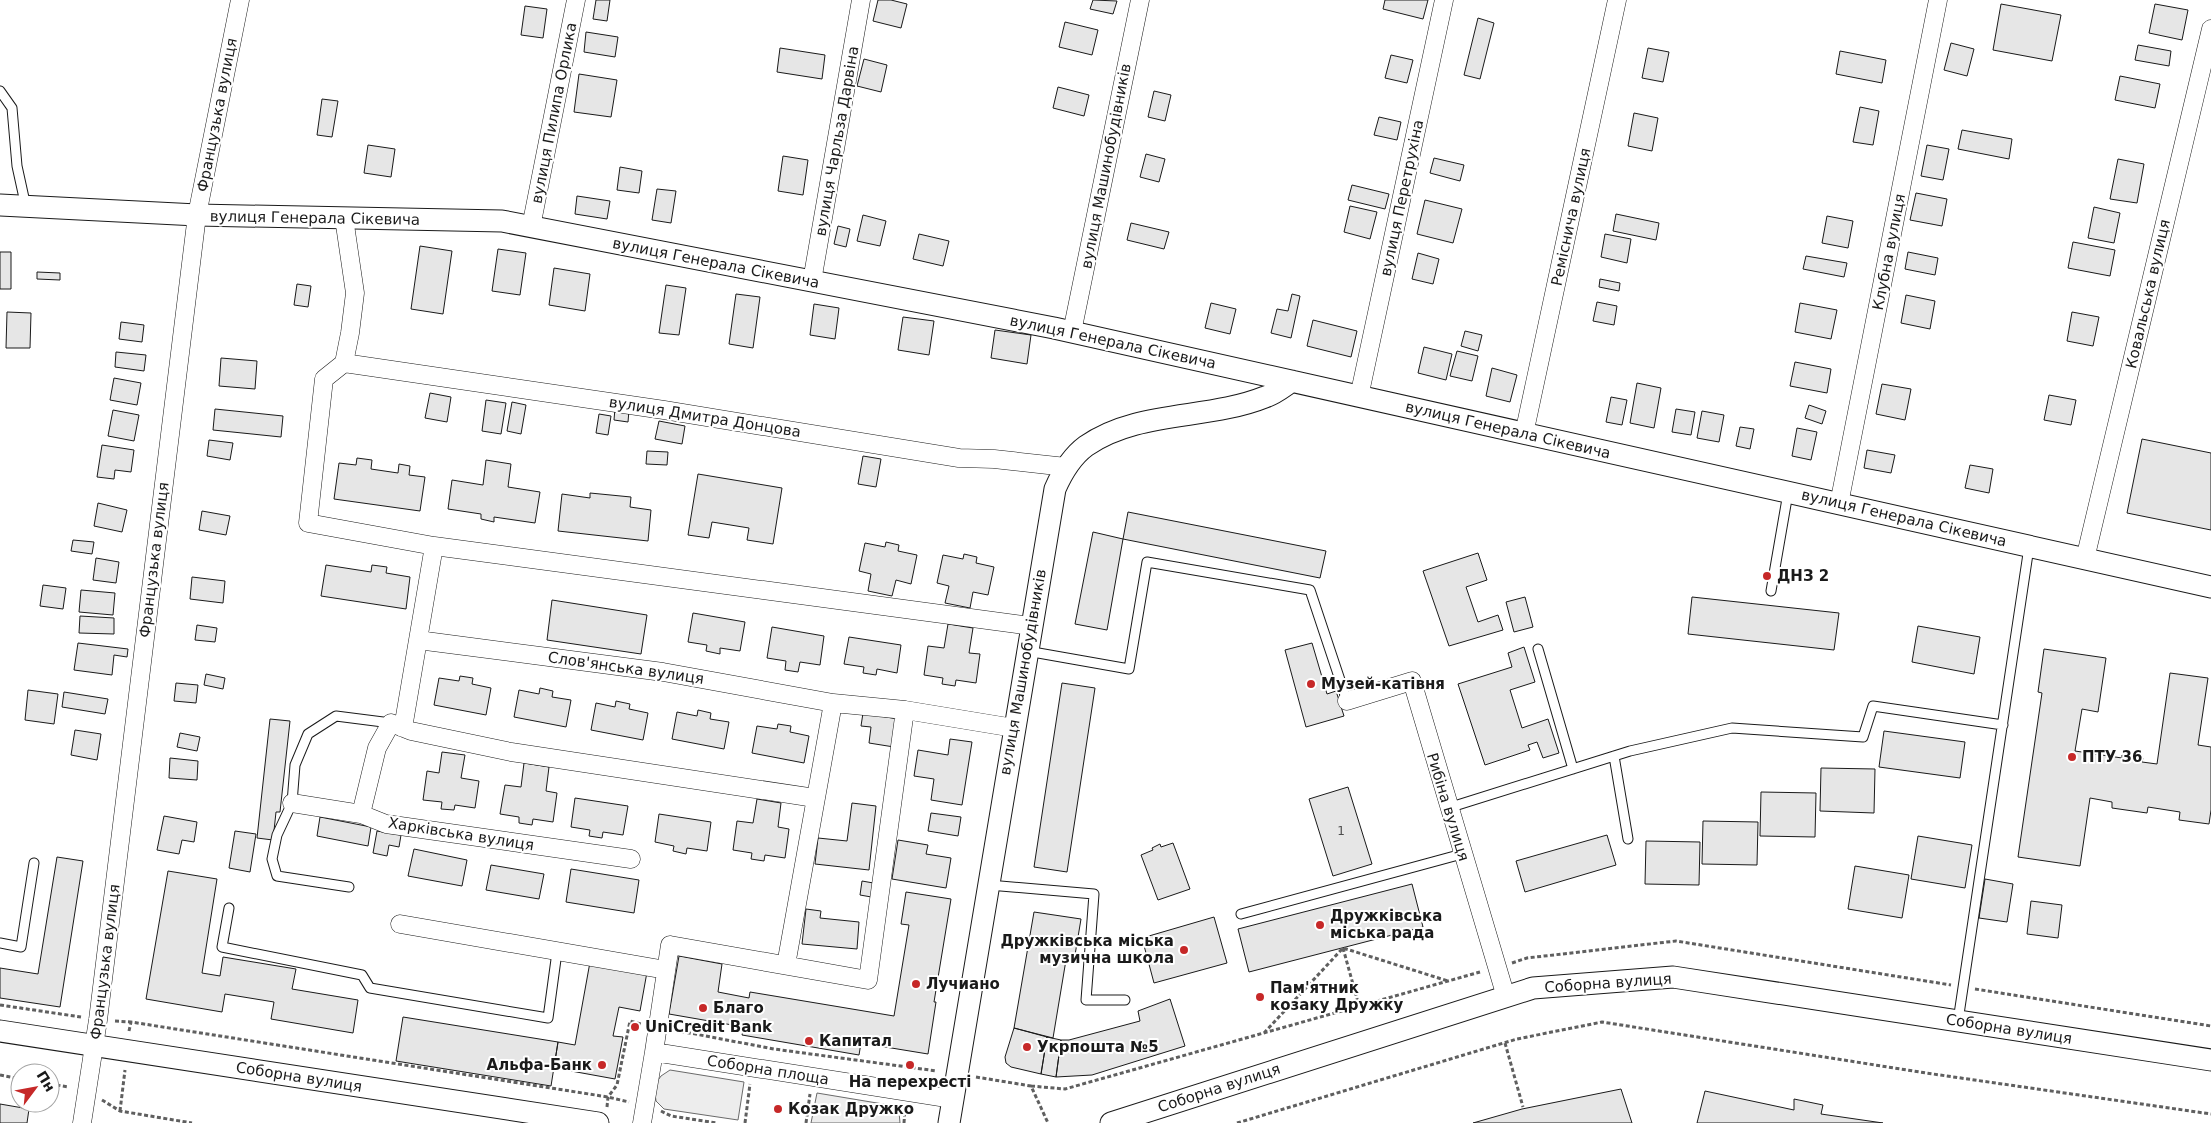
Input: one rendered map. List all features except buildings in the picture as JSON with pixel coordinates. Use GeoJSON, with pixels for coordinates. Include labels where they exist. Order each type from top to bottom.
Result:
{"type":"FeatureCollection","features":[{"type":"Feature","properties":{"kind":"street","name":"Французька вулиця"},"geometry":{"type":"LineString","coordinates":[[82,1123],[95,1045],[197,216],[240,0]]}},
{"type":"Feature","properties":{"kind":"street","name":"вулиця Пилипа Орлика"},"geometry":{"type":"LineString","coordinates":[[531,227],[576,0]]}},
{"type":"Feature","properties":{"kind":"street","name":"вулиця Чарльза Дарвіна"},"geometry":{"type":"LineString","coordinates":[[812,281],[861,0]]}},
{"type":"Feature","properties":{"kind":"street","name":"вулиця Машинобудівників"},"geometry":{"type":"LineString","coordinates":[[1072,332],[1140,0]]}},
{"type":"Feature","properties":{"kind":"street","name":"вулиця Перетрухіна"},"geometry":{"type":"LineString","coordinates":[[1359,397],[1444,0]]}},
{"type":"Feature","properties":{"kind":"street","name":"Реміснича вулиця"},"geometry":{"type":"LineString","coordinates":[[1524,434],[1618,0]]}},
{"type":"Feature","properties":{"kind":"street","name":"Клубна вулиця"},"geometry":{"type":"LineString","coordinates":[[1839,504],[1938,0]]}},
{"type":"Feature","properties":{"kind":"street","name":"Ковальська вулиця"},"geometry":{"type":"LineString","coordinates":[[2085,559],[2211,29]]}},
{"type":"Feature","properties":{"kind":"street","name":"вулиця Генерала Сікевича"},"geometry":{"type":"LineString","coordinates":[[0,206],[197,216],[502,221],[1072,332],[2211,587]]}},
{"type":"Feature","properties":{"kind":"street"},"geometry":{"type":"LineString","coordinates":[[344,218],[354,293],[350,333],[344,363],[324,378],[308,523],[434,546],[1031,626]]}},
{"type":"Feature","properties":{"kind":"street","name":"вулиця Дмитра Донцова"},"geometry":{"type":"LineString","coordinates":[[344,363],[664,410],[959,458],[994,459],[1066,467]]}},
{"type":"Feature","properties":{"kind":"street","name":"вулиця Машинобудівників"},"geometry":{"type":"LineString","coordinates":[[949,1123],[1026,651],[1055,489],[1066,467],[1085,447],[1118,429],[1214,412],[1266,397],[1292,382]]}},
{"type":"Feature","properties":{"kind":"street"},"geometry":{"type":"LineString","coordinates":[[361,814],[376,748],[397,725],[418,640],[434,546]]}},
{"type":"Feature","properties":{"kind":"street","name":"Слов'янська вулиця"},"geometry":{"type":"LineString","coordinates":[[418,640],[663,672],[833,702],[905,710],[1014,728]]}},
{"type":"Feature","properties":{"kind":"street","name":"Рибіна вулиця"},"geometry":{"type":"LineString","coordinates":[[1347,701],[1412,681],[1448,808],[1506,997]]}},
{"type":"Feature","properties":{"kind":"street"},"geometry":{"type":"LineString","coordinates":[[786,965],[833,702]]}},
{"type":"Feature","properties":{"kind":"street"},"geometry":{"type":"LineString","coordinates":[[642,1123],[670,945],[868,980],[905,710]]}},
{"type":"Feature","properties":{"kind":"street"},"geometry":{"type":"LineString","coordinates":[[397,725],[510,752],[815,798]]}},
{"type":"Feature","properties":{"kind":"street","name":"Харківська вулиця"},"geometry":{"type":"LineString","coordinates":[[292,804],[361,814],[386,824],[631,859]]}},
{"type":"Feature","properties":{"kind":"street"},"geometry":{"type":"LineString","coordinates":[[400,924],[557,952],[667,964]]}},
{"type":"Feature","properties":{"kind":"street","name":"Соборна вулиця"},"geometry":{"type":"LineString","coordinates":[[1111,1123],[1533,988],[1672,977],[2211,1060]]}},
{"type":"Feature","properties":{"kind":"street","name":"Соборна вулиця"},"geometry":{"type":"LineString","coordinates":[[0,1030],[602,1119]]}},
{"type":"Feature","properties":{"kind":"street","name":"Соборна площа"},"geometry":{"type":"LineString","coordinates":[[654,1052],[953,1099]]}},
{"type":"Feature","properties":{"kind":"lane"},"geometry":{"type":"LineString","coordinates":[[0,91],[12,108],[17,166],[26,207]]}},
{"type":"Feature","properties":{"kind":"lane"},"geometry":{"type":"LineString","coordinates":[[1771,591],[1788,493]]}},
{"type":"Feature","properties":{"kind":"lane"},"geometry":{"type":"LineString","coordinates":[[1958,1021],[2029,547]]}},
{"type":"Feature","properties":{"kind":"lane"},"geometry":{"type":"LineString","coordinates":[[1026,651],[1129,669],[1147,562],[1310,590],[1347,701]]}},
{"type":"Feature","properties":{"kind":"lane"},"geometry":{"type":"LineString","coordinates":[[1538,648],[1573,769]]}},
{"type":"Feature","properties":{"kind":"lane"},"geometry":{"type":"LineString","coordinates":[[1448,808],[1614,756],[1732,728],[1863,737],[1873,706],[2003,725]]}},
{"type":"Feature","properties":{"kind":"lane"},"geometry":{"type":"LineString","coordinates":[[349,887],[277,876],[272,859],[277,835],[292,804],[295,765],[308,734],[336,716],[397,725]]}},
{"type":"Feature","properties":{"kind":"lane"},"geometry":{"type":"LineString","coordinates":[[1614,756],[1628,839]]}},
{"type":"Feature","properties":{"kind":"lane"},"geometry":{"type":"LineString","coordinates":[[1241,914],[1462,854]]}},
{"type":"Feature","properties":{"kind":"lane"},"geometry":{"type":"LineString","coordinates":[[0,943],[21,946],[34,863]]}},
{"type":"Feature","properties":{"kind":"lane"},"geometry":{"type":"LineString","coordinates":[[988,884],[1094,894],[1086,1000],[1125,1000]]}},
{"type":"Feature","properties":{"kind":"lane"},"geometry":{"type":"LineString","coordinates":[[229,908],[222,947],[362,975],[370,988],[548,1018],[557,952]]}},
{"type":"Feature","properties":{"kind":"path"},"geometry":{"type":"LineString","coordinates":[[1342,948],[1448,981]]}},
{"type":"Feature","properties":{"kind":"path"},"geometry":{"type":"LineString","coordinates":[[1342,948],[1359,1006]]}},
{"type":"Feature","properties":{"kind":"path"},"geometry":{"type":"LineString","coordinates":[[1264,1033],[1342,948]]}},
{"type":"Feature","properties":{"kind":"path"},"geometry":{"type":"LineString","coordinates":[[0,1005],[98,1020],[131,1022]]}},
{"type":"Feature","properties":{"kind":"path"},"geometry":{"type":"LineString","coordinates":[[602,1119],[608,1097],[617,1085],[630,1021],[774,1049],[1031,1086],[1048,1123]]}},
{"type":"Feature","properties":{"kind":"path"},"geometry":{"type":"LineString","coordinates":[[1237,1123],[1505,1043],[1602,1022],[1926,1073],[2211,1114]]}},
{"type":"Feature","properties":{"kind":"path"},"geometry":{"type":"LineString","coordinates":[[1505,1043],[1523,1106]]}},
{"type":"Feature","properties":{"kind":"path"},"geometry":{"type":"LineString","coordinates":[[60,1086],[87,1090],[120,1111],[192,1123]]}},
{"type":"Feature","properties":{"kind":"path"},"geometry":{"type":"LineString","coordinates":[[801,1092],[810,1094],[806,1123]]}},
{"type":"Feature","properties":{"kind":"shaded area"},"geometry":{"type":"Polygon","coordinates":[[[670,1070],[744,1082],[738,1120],[664,1109],[656,1101],[654,1086],[661,1076],[670,1070]]]}},
{"type":"Feature","properties":{"kind":"shaded area"},"geometry":{"type":"Polygon","coordinates":[[[817,1093],[895,1106],[899,1112],[900,1123],[811,1123],[817,1093]]]}},
{"type":"Feature","properties":{"kind":"place","name":"ДНЗ 2"},"geometry":{"type":"Point","coordinates":[1767,576]}},
{"type":"Feature","properties":{"kind":"place","name":"Музей-катівня"},"geometry":{"type":"Point","coordinates":[1311,684]}},
{"type":"Feature","properties":{"kind":"place","name":"ПТУ 36"},"geometry":{"type":"Point","coordinates":[2072,757]}},
{"type":"Feature","properties":{"kind":"place","name":"Дружківська міська рада"},"geometry":{"type":"Point","coordinates":[1320,925]}},
{"type":"Feature","properties":{"kind":"place","name":"Дружківська міська музична школа"},"geometry":{"type":"Point","coordinates":[1184,950]}},
{"type":"Feature","properties":{"kind":"place","name":"Лучиано"},"geometry":{"type":"Point","coordinates":[916,984]}},
{"type":"Feature","properties":{"kind":"place","name":"Пам'ятник козаку Дружку"},"geometry":{"type":"Point","coordinates":[1260,997]}},
{"type":"Feature","properties":{"kind":"place","name":"Благо"},"geometry":{"type":"Point","coordinates":[703,1008]}},
{"type":"Feature","properties":{"kind":"place","name":"UniCredit Bank"},"geometry":{"type":"Point","coordinates":[635,1027]}},
{"type":"Feature","properties":{"kind":"place","name":"Капитал"},"geometry":{"type":"Point","coordinates":[809,1041]}},
{"type":"Feature","properties":{"kind":"place","name":"Укрпошта №5"},"geometry":{"type":"Point","coordinates":[1027,1047]}},
{"type":"Feature","properties":{"kind":"place","name":"Альфа-Банк"},"geometry":{"type":"Point","coordinates":[602,1065]}},
{"type":"Feature","properties":{"kind":"place","name":"На перехресті"},"geometry":{"type":"Point","coordinates":[910,1065]}},
{"type":"Feature","properties":{"kind":"place","name":"Козак Дружко"},"geometry":{"type":"Point","coordinates":[778,1109]}}]}
